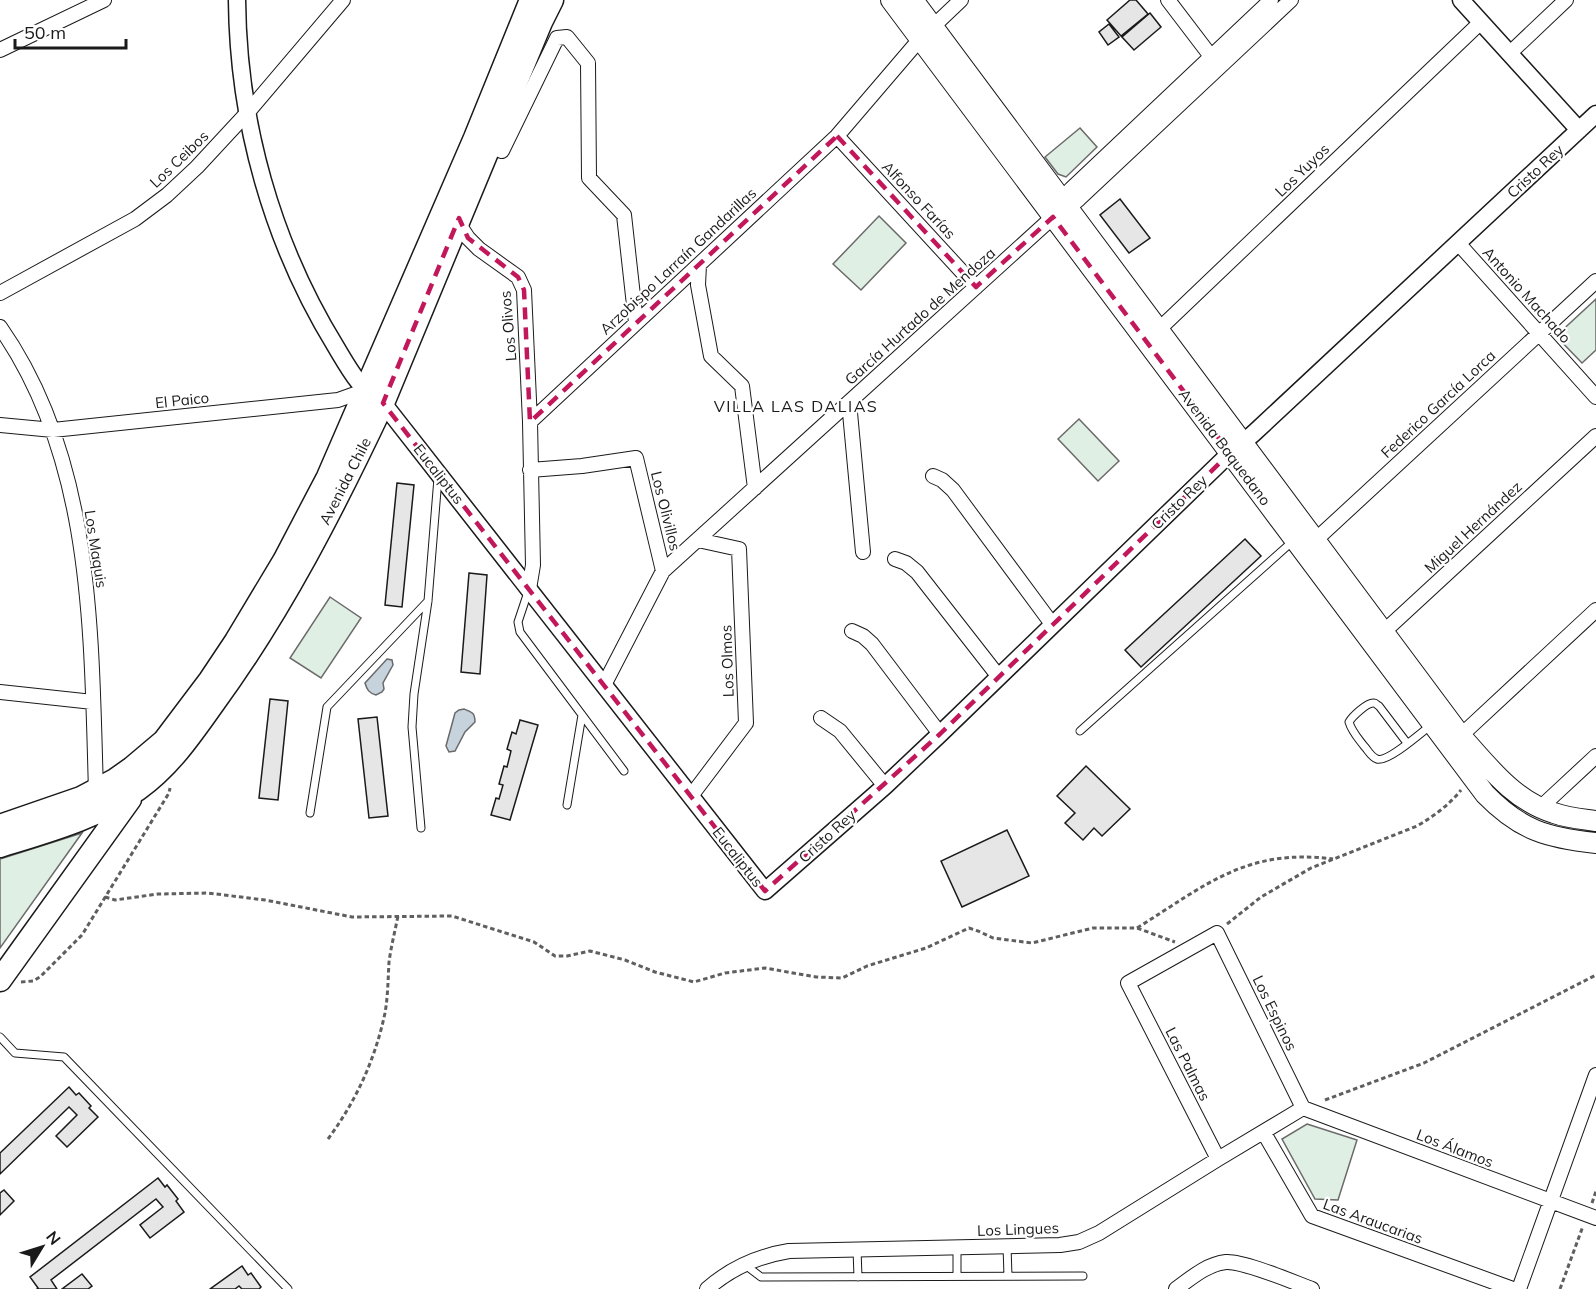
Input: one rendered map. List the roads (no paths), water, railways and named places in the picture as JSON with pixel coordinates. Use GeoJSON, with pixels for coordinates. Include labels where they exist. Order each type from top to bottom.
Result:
{"type":"FeatureCollection","features":[{"type":"Feature","properties":{"kind":"highway","name":"Avenida Chile"},"geometry":{"type":"LineString","coordinates":[[0,846],[96,813],[138,789],[152,778],[177,754],[226,687],[259,635],[343,487],[374,397],[531,0]]}},
{"type":"Feature","properties":{"kind":"highway","name":"Avenida Chile"},"geometry":{"type":"LineString","coordinates":[[0,826],[65,805],[96,790],[132,768],[164,741],[210,680],[261,601],[374,397],[459,218],[552,0]]}},
{"type":"Feature","properties":{"kind":"highway"},"geometry":{"type":"LineString","coordinates":[[1,978],[138,789]]}},
{"type":"Feature","properties":{"kind":"main road","name":"Avenida Baquedano"},"geometry":{"type":"LineString","coordinates":[[891,0],[926,32],[1061,208],[1237,448],[1304,544],[1455,741],[1471,776],[1485,794],[1497,807],[1525,826],[1552,837],[1596,843]]}},
{"type":"Feature","properties":{"kind":"main road","name":"Avenida Baquedano"},"geometry":{"type":"LineString","coordinates":[[913,0],[926,32]]}},
{"type":"Feature","properties":{"kind":"main road","name":"Avenida Baquedano"},"geometry":{"type":"LineString","coordinates":[[1378,638],[1432,724],[1512,790],[1540,808],[1564,816],[1596,821]]}},
{"type":"Feature","properties":{"kind":"street"},"geometry":{"type":"LineString","coordinates":[[0,50],[104,0]]}},
{"type":"Feature","properties":{"kind":"street","name":"Eucaliptus"},"geometry":{"type":"LineString","coordinates":[[237,0],[239,43],[248,112],[265,189],[290,260],[324,327],[344,360],[438,473],[765,891]]}},
{"type":"Feature","properties":{"kind":"street","name":"Los Ceibos"},"geometry":{"type":"LineString","coordinates":[[0,293],[135,219],[182,182],[248,112],[343,0]]}},
{"type":"Feature","properties":{"kind":"street","name":"Arzobispo Larraín Gandarillas"},"geometry":{"type":"LineString","coordinates":[[530,422],[837,136],[926,32],[961,0]]}},
{"type":"Feature","properties":{"kind":"street"},"geometry":{"type":"LineString","coordinates":[[1168,0],[1215,62]]}},
{"type":"Feature","properties":{"kind":"street","name":"García Hurtado de Mendoza"},"geometry":{"type":"LineString","coordinates":[[1215,62],[1271,0]]}},
{"type":"Feature","properties":{"kind":"street","name":"García Hurtado de Mendoza"},"geometry":{"type":"LineString","coordinates":[[604,685],[663,571],[976,287],[1215,62],[1291,0]]}},
{"type":"Feature","properties":{"kind":"street"},"geometry":{"type":"LineString","coordinates":[[1461,0],[1580,130]]}},
{"type":"Feature","properties":{"kind":"street"},"geometry":{"type":"LineString","coordinates":[[1510,53],[1566,0]]}},
{"type":"Feature","properties":{"kind":"street","name":"Los Yuyos"},"geometry":{"type":"LineString","coordinates":[[1152,335],[1481,22]]}},
{"type":"Feature","properties":{"kind":"street"},"geometry":{"type":"LineString","coordinates":[[490,146],[502,151],[557,38],[567,36],[588,63],[589,178],[624,215],[636,323]]}},
{"type":"Feature","properties":{"kind":"street","name":"Cristo Rey"},"geometry":{"type":"LineString","coordinates":[[765,891],[885,786],[1237,448],[1596,114]]}},
{"type":"Feature","properties":{"kind":"street","name":"Alfonso Farías"},"geometry":{"type":"LineString","coordinates":[[837,136],[976,287]]}},
{"type":"Feature","properties":{"kind":"street","name":"Los Olivos"},"geometry":{"type":"LineString","coordinates":[[459,218],[468,238],[479,249],[518,277],[524,290],[530,422]]}},
{"type":"Feature","properties":{"kind":"street","name":"Antonio Machado"},"geometry":{"type":"LineString","coordinates":[[1458,243],[1596,397]]}},
{"type":"Feature","properties":{"kind":"street"},"geometry":{"type":"LineString","coordinates":[[699,265],[698,285],[711,356],[742,386],[755,488]]}},
{"type":"Feature","properties":{"kind":"street","name":"Federico García Lorca"},"geometry":{"type":"LineString","coordinates":[[1304,544],[1596,281]]}},
{"type":"Feature","properties":{"kind":"street","name":"Los Maquis"},"geometry":{"type":"LineString","coordinates":[[0,327],[35,386],[53,430],[76,520],[84,566],[92,656],[96,790]]}},
{"type":"Feature","properties":{"kind":"street","name":"El Paico"},"geometry":{"type":"LineString","coordinates":[[0,425],[53,430],[374,397]]}},
{"type":"Feature","properties":{"kind":"street"},"geometry":{"type":"LineString","coordinates":[[849,402],[862,552]]}},
{"type":"Feature","properties":{"kind":"street"},"geometry":{"type":"LineString","coordinates":[[529,589],[533,565],[530,422]]}},
{"type":"Feature","properties":{"kind":"street","name":"Miguel Hernández"},"geometry":{"type":"LineString","coordinates":[[1378,638],[1596,436]]}},
{"type":"Feature","properties":{"kind":"street","name":"Los Olivillos"},"geometry":{"type":"LineString","coordinates":[[530,470],[582,466],[636,458],[663,571]]}},
{"type":"Feature","properties":{"kind":"street"},"geometry":{"type":"LineString","coordinates":[[933,476],[942,480],[953,490],[1052,624]]}},
{"type":"Feature","properties":{"kind":"street","name":"Los Olmos"},"geometry":{"type":"LineString","coordinates":[[691,796],[746,723],[739,549],[698,540]]}},
{"type":"Feature","properties":{"kind":"street"},"geometry":{"type":"LineString","coordinates":[[896,559],[906,563],[917,572],[999,677]]}},
{"type":"Feature","properties":{"kind":"street"},"geometry":{"type":"LineString","coordinates":[[1455,741],[1596,610]]}},
{"type":"Feature","properties":{"kind":"street"},"geometry":{"type":"LineString","coordinates":[[852,631],[872,644],[940,734]]}},
{"type":"Feature","properties":{"kind":"street"},"geometry":{"type":"LineString","coordinates":[[0,692],[93,702]]}},
{"type":"Feature","properties":{"kind":"street"},"geometry":{"type":"LineString","coordinates":[[821,718],[840,731],[885,786]]}},
{"type":"Feature","properties":{"kind":"street"},"geometry":{"type":"LineString","coordinates":[[1540,808],[1596,756]]}},
{"type":"Feature","properties":{"kind":"street","name":"Los Espinos"},"geometry":{"type":"LineString","coordinates":[[1128,983],[1216,933],[1303,1108]]}},
{"type":"Feature","properties":{"kind":"street","name":"Las Palmas"},"geometry":{"type":"LineString","coordinates":[[1128,983],[1218,1159]]}},
{"type":"Feature","properties":{"kind":"street"},"geometry":{"type":"LineString","coordinates":[[1521,1288],[1596,1075]]}},
{"type":"Feature","properties":{"kind":"street","name":"Los Lingues"},"geometry":{"type":"LineString","coordinates":[[707,1289],[744,1264],[773,1253],[1060,1245],[1090,1238],[1303,1108]]}},
{"type":"Feature","properties":{"kind":"street","name":"Los Álamos"},"geometry":{"type":"LineString","coordinates":[[1303,1108],[1592,1216]]}},
{"type":"Feature","properties":{"kind":"street","name":"Las Araucarias"},"geometry":{"type":"LineString","coordinates":[[1264,1133],[1312,1216],[1521,1288]]}},
{"type":"Feature","properties":{"kind":"street"},"geometry":{"type":"LineString","coordinates":[[1176,1289],[1203,1269],[1226,1262],[1240,1264],[1312,1289]]}},
{"type":"Feature","properties":{"kind":"lane"},"geometry":{"type":"LineString","coordinates":[[420,828],[412,727],[414,693],[428,601],[438,473]]}},
{"type":"Feature","properties":{"kind":"lane"},"geometry":{"type":"LineString","coordinates":[[1080,732],[1304,544]]}},
{"type":"Feature","properties":{"kind":"lane"},"geometry":{"type":"LineString","coordinates":[[529,589],[518,622],[520,632],[624,771]]}},
{"type":"Feature","properties":{"kind":"lane"},"geometry":{"type":"LineString","coordinates":[[310,813],[327,707],[428,601]]}},
{"type":"Feature","properties":{"kind":"lane"},"geometry":{"type":"LineString","coordinates":[[1407,743],[1375,703],[1369,704],[1349,722],[1351,729],[1372,756],[1378,760],[1384,760],[1407,743],[1432,724]]}},
{"type":"Feature","properties":{"kind":"lane"},"geometry":{"type":"LineString","coordinates":[[567,805],[582,714]]}},
{"type":"Feature","properties":{"kind":"lane"},"geometry":{"type":"LineString","coordinates":[[0,1037],[15,1053],[64,1057],[288,1289]]}},
{"type":"Feature","properties":{"kind":"lane"},"geometry":{"type":"LineString","coordinates":[[1007,1246],[1008,1276]]}},
{"type":"Feature","properties":{"kind":"lane"},"geometry":{"type":"LineString","coordinates":[[957,1247],[957,1276]]}},
{"type":"Feature","properties":{"kind":"lane"},"geometry":{"type":"LineString","coordinates":[[857,1249],[858,1277]]}},
{"type":"Feature","properties":{"kind":"lane"},"geometry":{"type":"LineString","coordinates":[[744,1264],[761,1277],[1083,1276]]}},
{"type":"Feature","properties":{"kind":"district","name":"VILLA LAS DALIAS"},"geometry":{"type":"Point","coordinates":[796,406]}}]}
